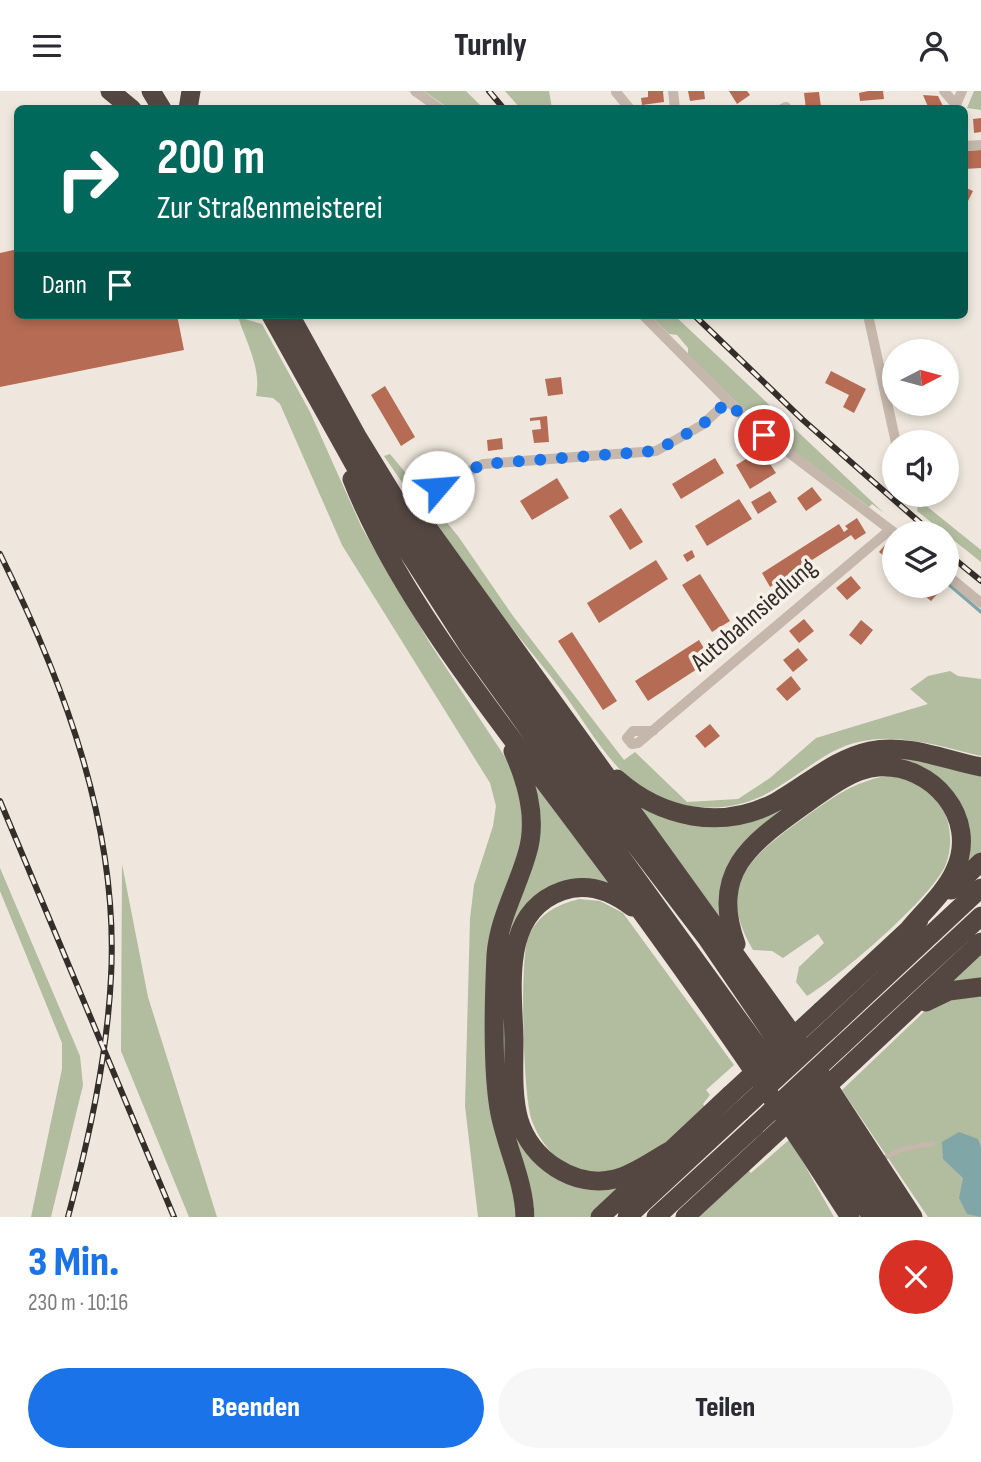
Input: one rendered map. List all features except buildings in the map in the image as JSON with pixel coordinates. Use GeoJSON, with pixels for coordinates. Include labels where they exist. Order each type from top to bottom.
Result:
{"type":"FeatureCollection","features":[{"type":"Feature","properties":{"kind":"highway"},"geometry":{"type":"LineString","coordinates":[[110,91],[127,105]]}},
{"type":"Feature","properties":{"kind":"highway"},"geometry":{"type":"LineString","coordinates":[[273,319],[328,419],[407,551],[470,648],[757,1044],[872,1217]]}},
{"type":"Feature","properties":{"kind":"highway"},"geometry":{"type":"LineString","coordinates":[[292,319],[358,438],[483,636],[590,785],[706,937],[905,1213]]}},
{"type":"Feature","properties":{"kind":"highway"},"geometry":{"type":"LineString","coordinates":[[328,419],[377,535],[422,607],[501,723],[649,921],[850,1217]]}},
{"type":"Feature","properties":{"kind":"highway"},"geometry":{"type":"LineString","coordinates":[[358,438],[388,471],[590,755],[744,965],[877,1162],[905,1213]]}},
{"type":"Feature","properties":{"kind":"highway"},"geometry":{"type":"LineString","coordinates":[[501,723],[525,783],[531,816],[528,851],[502,918],[496,952],[495,996],[499,1112],[519,1176],[525,1217]]}},
{"type":"Feature","properties":{"kind":"highway"},"geometry":{"type":"LineString","coordinates":[[590,755],[639,797],[670,811],[715,818],[743,815],[762,808],[839,762],[873,750],[918,752],[981,767]]}},
{"type":"Feature","properties":{"kind":"highway"},"geometry":{"type":"LineString","coordinates":[[744,965],[727,910],[729,884],[739,860],[757,840],[820,794],[853,774],[875,767],[899,768],[920,774],[949,800],[958,822],[961,848],[954,873],[909,929],[826,1019]]}},
{"type":"Feature","properties":{"kind":"highway"},"geometry":{"type":"LineString","coordinates":[[909,929],[981,862]]}},
{"type":"Feature","properties":{"kind":"highway"},"geometry":{"type":"LineString","coordinates":[[649,921],[608,892],[584,887],[553,894],[528,915],[514,951],[515,1099],[519,1121],[531,1146],[550,1164],[579,1178],[600,1180],[622,1177],[671,1150],[736,1103]]}},
{"type":"Feature","properties":{"kind":"highway"},"geometry":{"type":"LineString","coordinates":[[627,1217],[736,1103],[826,1019],[981,888]]}},
{"type":"Feature","properties":{"kind":"highway"},"geometry":{"type":"LineString","coordinates":[[656,1217],[758,1136],[848,1053],[981,916]]}},
{"type":"Feature","properties":{"kind":"highway"},"geometry":{"type":"LineString","coordinates":[[883,1034],[981,942]]}},
{"type":"Feature","properties":{"kind":"highway"},"geometry":{"type":"LineString","coordinates":[[848,1053],[883,1034],[934,997],[949,991],[981,987]]}},
{"type":"Feature","properties":{"kind":"highway"},"geometry":{"type":"LineString","coordinates":[[685,1217],[758,1136]]}},
{"type":"Feature","properties":{"kind":"highway"},"geometry":{"type":"LineString","coordinates":[[600,1217],[671,1150]]}},
{"type":"Feature","properties":{"kind":"highway"},"geometry":{"type":"LineString","coordinates":[[811,1156],[840,1217]]}},
{"type":"Feature","properties":{"kind":"street"},"geometry":{"type":"LineString","coordinates":[[415,91],[434,105]]}},
{"type":"Feature","properties":{"kind":"street"},"geometry":{"type":"LineString","coordinates":[[647,319],[727,402],[776,445],[882,526]]}},
{"type":"Feature","properties":{"kind":"street"},"geometry":{"type":"LineString","coordinates":[[869,319],[893,430]]}},
{"type":"Feature","properties":{"kind":"street"},"geometry":{"type":"LineString","coordinates":[[438,487],[483,464],[656,451],[702,425],[727,402]]}},
{"type":"Feature","properties":{"kind":"street","name":"Autobahnsiedlung"},"geometry":{"type":"LineString","coordinates":[[653,731],[882,539]]}},
{"type":"Feature","properties":{"kind":"street"},"geometry":{"type":"LineString","coordinates":[[959,585],[981,603]]}},
{"type":"Feature","properties":{"kind":"lane"},"geometry":{"type":"LineString","coordinates":[[877,1162],[900,1150],[933,1143]]}},
{"type":"Feature","properties":{"kind":"green space"},"geometry":{"type":"Polygon","coordinates":[[[424,91],[466,91],[480,105],[444,105],[424,91]]]}},
{"type":"Feature","properties":{"kind":"green space"},"geometry":{"type":"Polygon","coordinates":[[[505,91],[549,91],[551,105],[517,105],[505,91]]]}},
{"type":"Feature","properties":{"kind":"green space"},"geometry":{"type":"Polygon","coordinates":[[[974,91],[981,91],[981,110],[968,108],[974,91]]]}},
{"type":"Feature","properties":{"kind":"green space"},"geometry":{"type":"Polygon","coordinates":[[[239,319],[262,324],[310,412],[362,528],[431,645],[509,763],[520,790],[523,836],[492,954],[522,1217],[478,1217],[465,1106],[470,919],[474,885],[493,826],[496,806],[490,783],[342,545],[280,404],[273,398],[256,396],[257,376],[239,319]]]}},
{"type":"Feature","properties":{"kind":"green space"},"geometry":{"type":"Polygon","coordinates":[[[654,319],[678,319],[884,513],[872,504],[869,507],[763,428],[688,355],[688,348],[677,335],[669,334],[654,319]]]}},
{"type":"Feature","properties":{"kind":"green space"},"geometry":{"type":"Polygon","coordinates":[[[390,454],[458,536],[513,616],[624,760],[635,752],[687,802],[738,799],[770,778],[816,738],[928,704],[910,689],[928,676],[950,671],[958,676],[981,679],[981,756],[906,740],[869,740],[832,752],[760,797],[731,806],[685,805],[643,789],[609,757],[439,527],[415,497],[412,497],[384,456],[390,454]]]}},
{"type":"Feature","properties":{"kind":"green space"},"geometry":{"type":"Polygon","coordinates":[[[918,507],[928,507],[945,521],[930,521],[917,511],[918,507]]]}},
{"type":"Feature","properties":{"kind":"green space"},"geometry":{"type":"Polygon","coordinates":[[[959,532],[981,550],[981,562],[959,544],[959,532]]]}},
{"type":"Feature","properties":{"kind":"green space"},"geometry":{"type":"Polygon","coordinates":[[[885,755],[981,772],[981,855],[958,877],[962,817],[890,763],[758,834],[723,925],[637,803],[700,825],[885,755]]]}},
{"type":"Feature","properties":{"kind":"green space"},"geometry":{"type":"Polygon","coordinates":[[[529,775],[622,893],[601,886],[524,914],[511,1082],[534,1156],[626,1183],[590,1217],[535,1217],[529,1184],[506,1105],[503,1048],[506,970],[529,775]]]}},
{"type":"Feature","properties":{"kind":"green space"},"geometry":{"type":"Polygon","coordinates":[[[890,775],[916,781],[935,796],[942,806],[950,840],[946,864],[924,896],[884,935],[807,996],[796,982],[799,967],[824,943],[818,934],[783,958],[772,951],[753,950],[742,928],[737,908],[738,890],[753,861],[783,834],[843,792],[864,782],[890,775]]]}},
{"type":"Feature","properties":{"kind":"green space"},"geometry":{"type":"Polygon","coordinates":[[[122,864],[148,997],[217,1217],[189,1217],[121,1051],[122,864]]]}},
{"type":"Feature","properties":{"kind":"green space"},"geometry":{"type":"Polygon","coordinates":[[[0,868],[80,1056],[83,1085],[51,1217],[31,1217],[62,1069],[62,1043],[0,891],[0,868]]]}},
{"type":"Feature","properties":{"kind":"green space"},"geometry":{"type":"Polygon","coordinates":[[[579,899],[600,901],[623,913],[734,1065],[706,1090],[710,1095],[703,1104],[705,1107],[661,1148],[626,1171],[571,1171],[543,1143],[535,1129],[529,1107],[523,1027],[524,969],[529,935],[538,921],[556,907],[579,899]]]}},
{"type":"Feature","properties":{"kind":"green space"},"geometry":{"type":"Polygon","coordinates":[[[981,951],[981,983],[946,983],[981,951]]]}},
{"type":"Feature","properties":{"kind":"green space"},"geometry":{"type":"Polygon","coordinates":[[[981,993],[981,1217],[928,1217],[842,1090],[928,1008],[954,995],[981,993]]]}},
{"type":"Feature","properties":{"kind":"green space"},"geometry":{"type":"Polygon","coordinates":[[[790,1139],[834,1217],[697,1217],[748,1170],[751,1173],[790,1139]]]}},
{"type":"Feature","properties":{"kind":"water"},"geometry":{"type":"Polygon","coordinates":[[[959,1132],[978,1139],[981,1147],[981,1217],[967,1214],[959,1198],[963,1178],[943,1159],[942,1142],[959,1132]]]}},
{"type":"Feature","properties":{"kind":"waterway"},"geometry":{"type":"LineString","coordinates":[[959,593],[981,612]]}},
{"type":"Feature","properties":{"kind":"railway"},"geometry":{"type":"LineString","coordinates":[[489,91],[501,105]]}},
{"type":"Feature","properties":{"kind":"railway"},"geometry":{"type":"LineString","coordinates":[[698,319],[803,420],[918,521]]}},
{"type":"Feature","properties":{"kind":"railway"},"geometry":{"type":"LineString","coordinates":[[0,554],[24,604],[66,706],[97,813],[106,867],[111,922],[111,977],[106,1038],[96,1098],[68,1217]]}},
{"type":"Feature","properties":{"kind":"railway"},"geometry":{"type":"LineString","coordinates":[[959,563],[981,581]]}},
{"type":"Feature","properties":{"kind":"railway"},"geometry":{"type":"LineString","coordinates":[[0,801],[174,1217]]}},
{"type":"Feature","properties":{"kind":"route"},"geometry":{"type":"LineString","coordinates":[[438,487],[483,464],[656,451],[702,425],[727,402],[764,435]]}}]}
